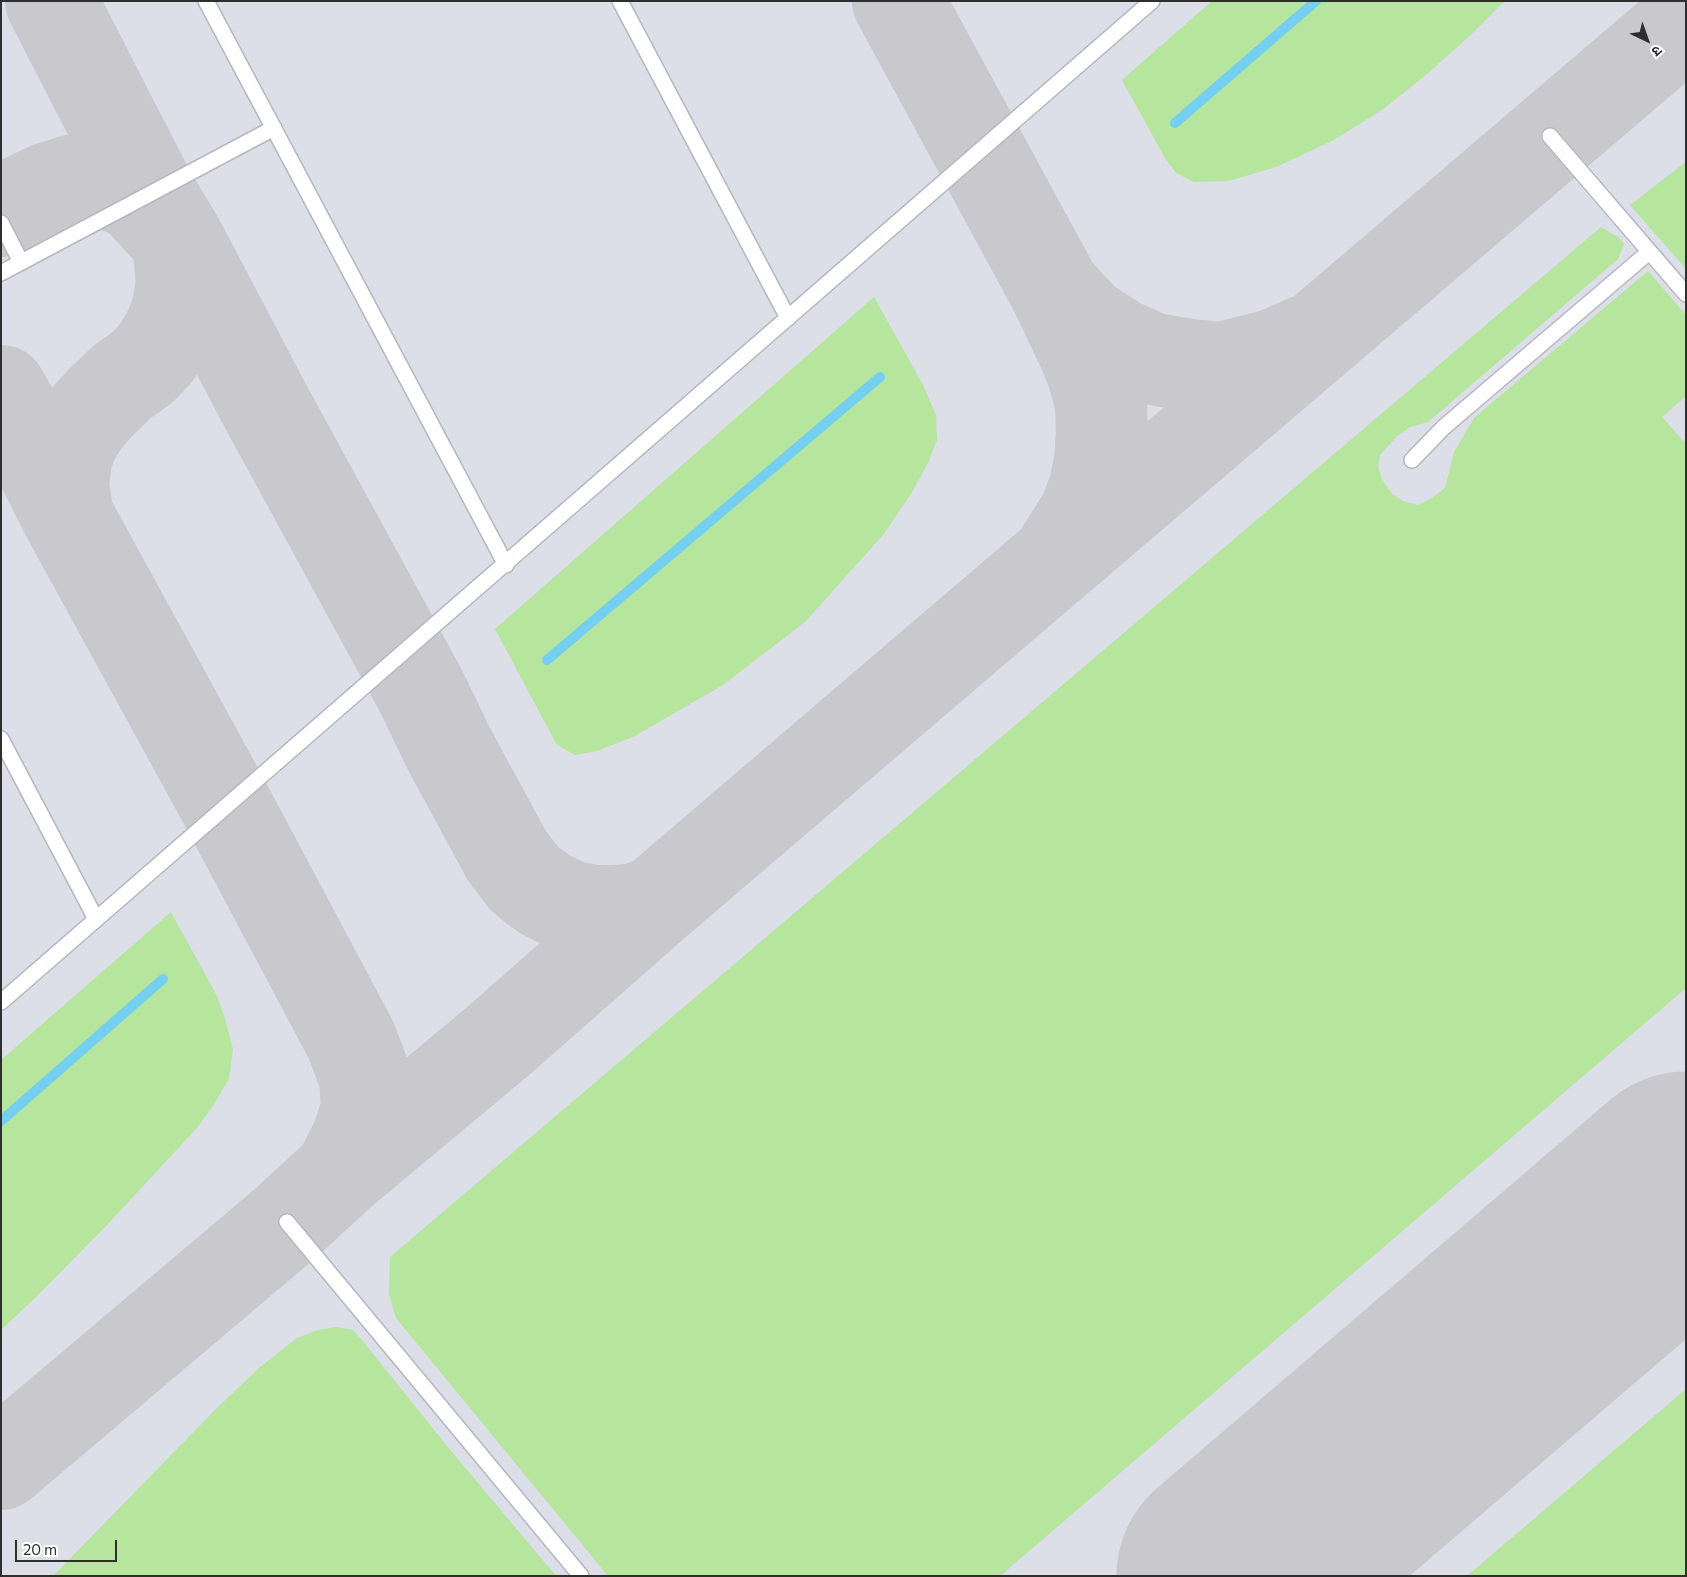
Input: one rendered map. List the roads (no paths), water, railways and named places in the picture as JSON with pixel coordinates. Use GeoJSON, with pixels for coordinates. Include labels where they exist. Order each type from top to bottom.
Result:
{"type":"FeatureCollection","features":[{"type":"Feature","properties":{"kind":"lane"},"geometry":{"type":"LineString","coordinates":[[206,1],[506,565]]}},
{"type":"Feature","properties":{"kind":"lane"},"geometry":{"type":"LineString","coordinates":[[620,1],[788,318]]}},
{"type":"Feature","properties":{"kind":"lane"},"geometry":{"type":"LineString","coordinates":[[2,1001],[506,565],[1152,1]]}},
{"type":"Feature","properties":{"kind":"lane"},"geometry":{"type":"LineString","coordinates":[[1,273],[274,128]]}},
{"type":"Feature","properties":{"kind":"lane"},"geometry":{"type":"LineString","coordinates":[[1550,136],[1686,294]]}},
{"type":"Feature","properties":{"kind":"lane"},"geometry":{"type":"LineString","coordinates":[[1,223],[21,262]]}},
{"type":"Feature","properties":{"kind":"lane"},"geometry":{"type":"LineString","coordinates":[[1412,460],[1444,427],[1649,252]]}},
{"type":"Feature","properties":{"kind":"lane"},"geometry":{"type":"LineString","coordinates":[[1,739],[96,919]]}},
{"type":"Feature","properties":{"kind":"lane"},"geometry":{"type":"LineString","coordinates":[[287,1222],[581,1576]]}},
{"type":"Feature","properties":{"kind":"waterway"},"geometry":{"type":"LineString","coordinates":[[1175,123],[1316,1]]}},
{"type":"Feature","properties":{"kind":"waterway"},"geometry":{"type":"LineString","coordinates":[[547,660],[880,377]]}},
{"type":"Feature","properties":{"kind":"waterway"},"geometry":{"type":"LineString","coordinates":[[1,1121],[163,979]]}}]}
